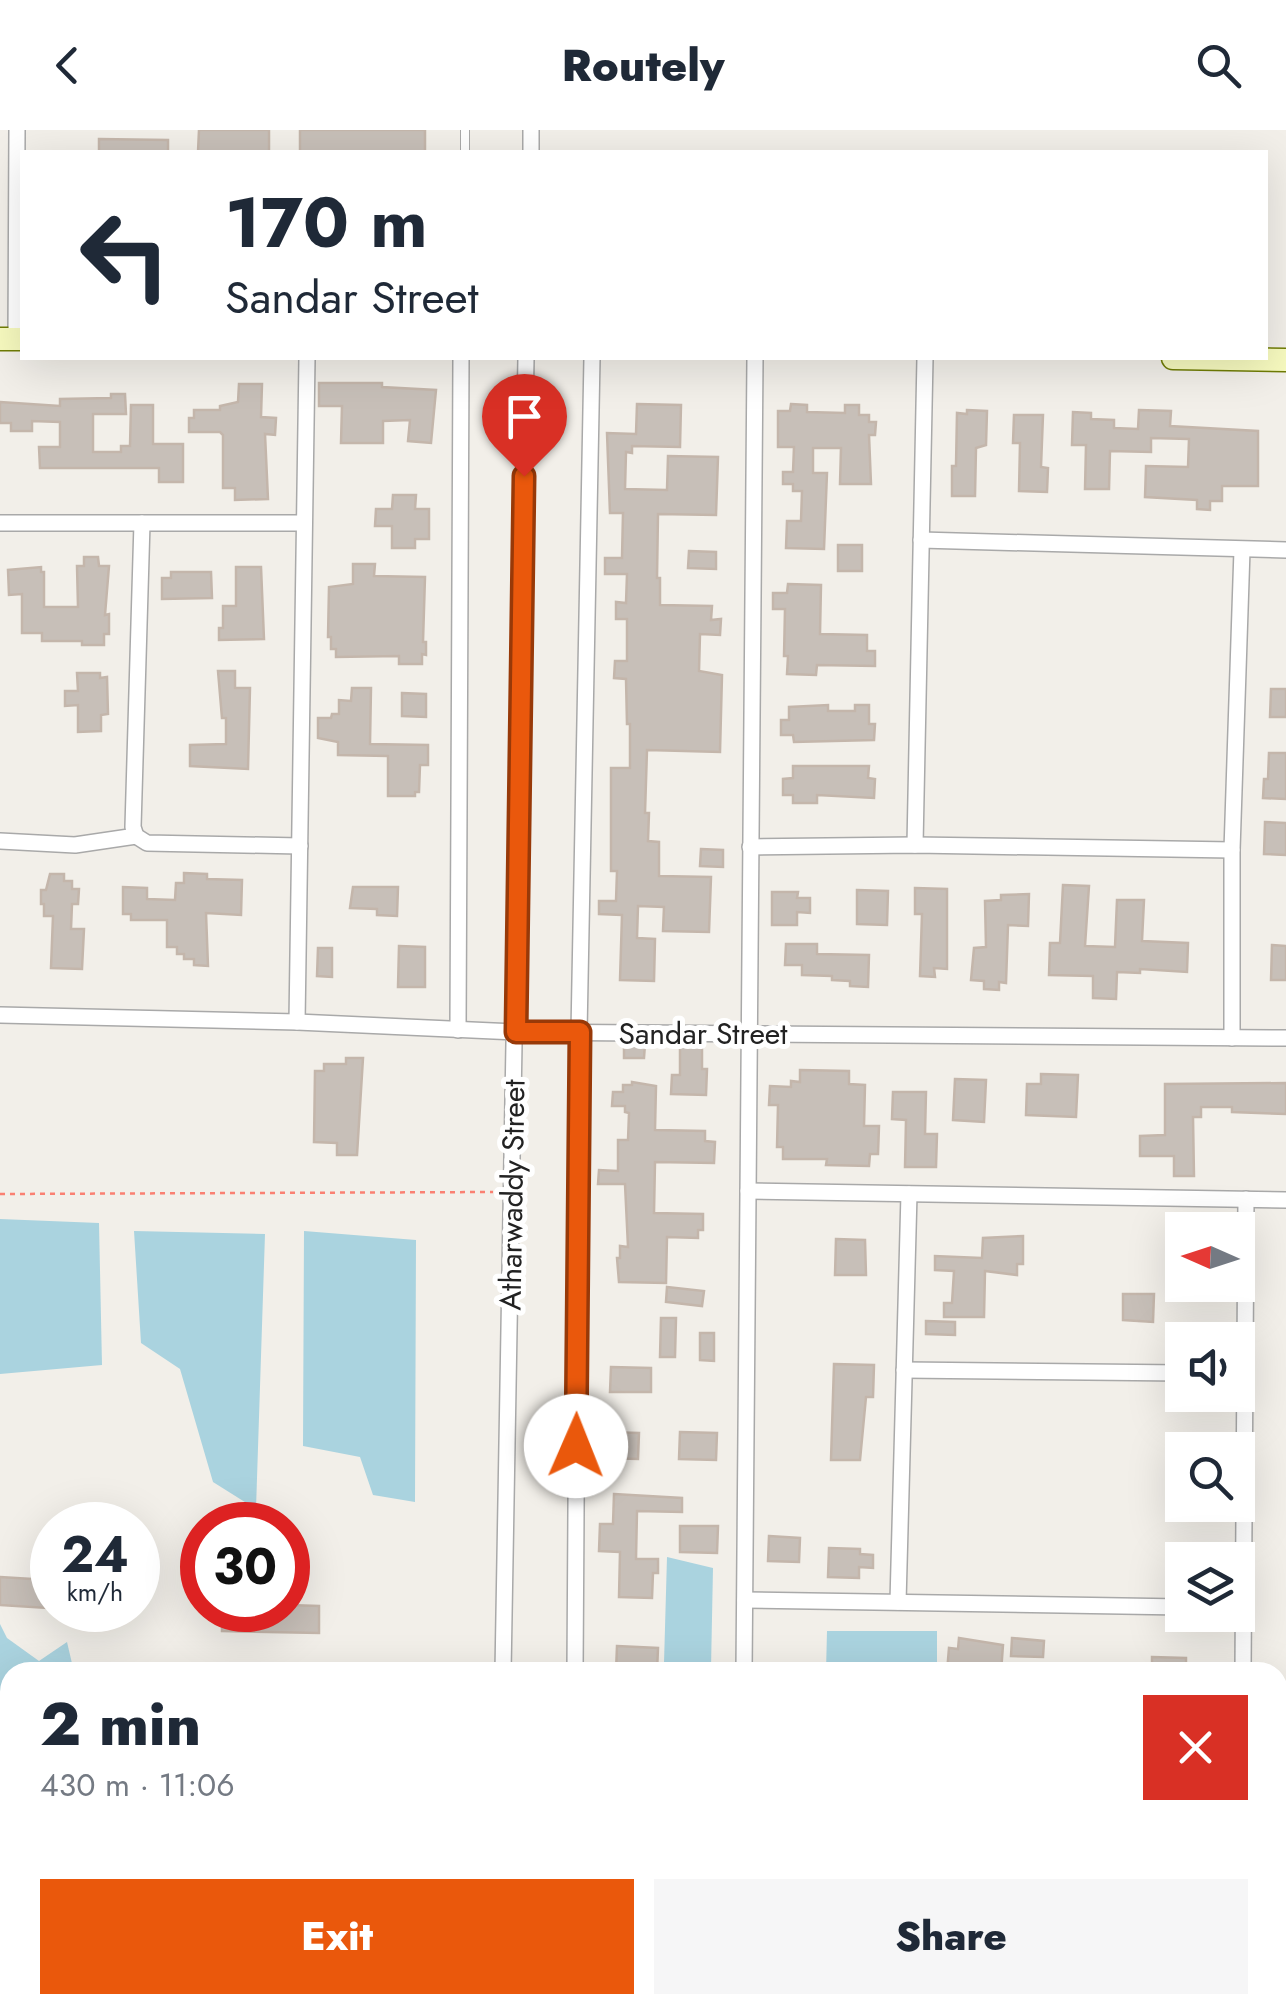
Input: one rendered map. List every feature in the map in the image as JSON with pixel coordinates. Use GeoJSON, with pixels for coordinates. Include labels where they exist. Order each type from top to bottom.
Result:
{"type":"FeatureCollection","features":[{"type":"Feature","properties":{"kind":"street"},"geometry":{"type":"LineString","coordinates":[[13,339],[18,130]]}},
{"type":"Feature","properties":{"kind":"street"},"geometry":{"type":"LineString","coordinates":[[298,1022],[306,360]]}},
{"type":"Feature","properties":{"kind":"street"},"geometry":{"type":"LineString","coordinates":[[458,1030],[462,360]]}},
{"type":"Feature","properties":{"kind":"street","name":"Atharwaddy Street"},"geometry":{"type":"LineString","coordinates":[[503,1662],[526,360]]}},
{"type":"Feature","properties":{"kind":"street"},"geometry":{"type":"LineString","coordinates":[[575,1662],[580,1032],[592,360]]}},
{"type":"Feature","properties":{"kind":"street"},"geometry":{"type":"LineString","coordinates":[[744,1662],[755,360]]}},
{"type":"Feature","properties":{"kind":"street"},"geometry":{"type":"LineString","coordinates":[[914,846],[925,360]]}},
{"type":"Feature","properties":{"kind":"street"},"geometry":{"type":"LineString","coordinates":[[0,523],[304,523]]}},
{"type":"Feature","properties":{"kind":"street"},"geometry":{"type":"LineString","coordinates":[[142,523],[133,827],[136,836],[147,843],[300,846]]}},
{"type":"Feature","properties":{"kind":"street"},"geometry":{"type":"LineString","coordinates":[[921,540],[1286,550]]}},
{"type":"Feature","properties":{"kind":"street"},"geometry":{"type":"LineString","coordinates":[[1232,1038],[1232,850],[1242,550]]}},
{"type":"Feature","properties":{"kind":"street"},"geometry":{"type":"LineString","coordinates":[[0,841],[75,845],[136,836]]}},
{"type":"Feature","properties":{"kind":"street"},"geometry":{"type":"LineString","coordinates":[[750,847],[1232,850]]}},
{"type":"Feature","properties":{"kind":"street","name":"Sandar Street"},"geometry":{"type":"LineString","coordinates":[[0,1015],[516,1032],[1286,1038]]}},
{"type":"Feature","properties":{"kind":"street"},"geometry":{"type":"LineString","coordinates":[[748,1191],[1286,1200]]}},
{"type":"Feature","properties":{"kind":"street"},"geometry":{"type":"LineString","coordinates":[[898,1602],[910,1194]]}},
{"type":"Feature","properties":{"kind":"street"},"geometry":{"type":"LineString","coordinates":[[1242,1322],[1246,1199]]}},
{"type":"Feature","properties":{"kind":"street"},"geometry":{"type":"LineString","coordinates":[[904,1370],[1165,1372]]}},
{"type":"Feature","properties":{"kind":"street"},"geometry":{"type":"LineString","coordinates":[[1240,1542],[1241,1412]]}},
{"type":"Feature","properties":{"kind":"street"},"geometry":{"type":"LineString","coordinates":[[745,1600],[1165,1607]]}},
{"type":"Feature","properties":{"kind":"street"},"geometry":{"type":"LineString","coordinates":[[1241,1632],[1243,1662]]}},
{"type":"Feature","properties":{"kind":"path"},"geometry":{"type":"LineString","coordinates":[[0,1194],[512,1192]]}},
{"type":"Feature","properties":{"kind":"water"},"geometry":{"type":"Polygon","coordinates":[[[0,1219],[99,1223],[102,1365],[0,1374],[0,1219]]]}},
{"type":"Feature","properties":{"kind":"water"},"geometry":{"type":"Polygon","coordinates":[[[134,1231],[265,1234],[256,1502],[245,1502],[213,1482],[180,1369],[141,1343],[134,1231]]]}},
{"type":"Feature","properties":{"kind":"water"},"geometry":{"type":"Polygon","coordinates":[[[304,1231],[416,1240],[415,1502],[373,1495],[360,1457],[303,1446],[304,1231]]]}},
{"type":"Feature","properties":{"kind":"water"},"geometry":{"type":"Polygon","coordinates":[[[667,1557],[713,1568],[711,1662],[664,1662],[667,1557]]]}},
{"type":"Feature","properties":{"kind":"water"},"geometry":{"type":"Polygon","coordinates":[[[0,1624],[7,1638],[39,1661],[67,1642],[72,1662],[0,1662],[0,1624]]]}},
{"type":"Feature","properties":{"kind":"water"},"geometry":{"type":"Polygon","coordinates":[[[827,1631],[937,1631],[937,1662],[826,1662],[827,1631]]]}},
{"type":"Feature","properties":{"kind":"building"},"geometry":{"type":"Polygon","coordinates":[[[199,130],[269,130],[269,150],[198,150],[199,130]]]}},
{"type":"Feature","properties":{"kind":"building"},"geometry":{"type":"Polygon","coordinates":[[[300,130],[425,130],[425,150],[300,150],[300,130]]]}},
{"type":"Feature","properties":{"kind":"building"},"geometry":{"type":"Polygon","coordinates":[[[99,139],[168,140],[168,150],[99,150],[99,139]]]}},
{"type":"Feature","properties":{"kind":"building"},"geometry":{"type":"Polygon","coordinates":[[[319,383],[382,383],[382,387],[436,390],[431,443],[408,441],[410,420],[383,421],[383,443],[341,443],[342,406],[319,406],[319,383]]]}},
{"type":"Feature","properties":{"kind":"building"},"geometry":{"type":"Polygon","coordinates":[[[239,384],[262,384],[261,417],[276,418],[275,435],[265,434],[268,499],[235,500],[235,488],[223,488],[223,435],[189,432],[189,418],[194,418],[194,410],[220,410],[220,406],[238,402],[239,384]]]}},
{"type":"Feature","properties":{"kind":"building"},"geometry":{"type":"Polygon","coordinates":[[[111,394],[125,394],[126,414],[93,414],[93,452],[121,452],[121,446],[130,446],[131,405],[153,405],[153,444],[183,444],[183,482],[159,482],[159,468],[40,468],[39,447],[60,447],[60,422],[32,421],[32,431],[11,431],[11,423],[0,423],[0,402],[60,406],[60,399],[111,398],[111,394]]]}},
{"type":"Feature","properties":{"kind":"building"},"geometry":{"type":"Polygon","coordinates":[[[637,404],[681,405],[680,447],[632,446],[632,453],[626,452],[625,489],[667,490],[668,456],[718,457],[716,515],[658,514],[660,605],[712,606],[711,620],[721,619],[720,635],[700,634],[699,671],[722,675],[720,752],[647,750],[645,813],[649,813],[648,841],[659,842],[659,876],[711,877],[709,932],[663,931],[664,907],[638,906],[637,938],[655,939],[654,981],[620,980],[622,915],[599,914],[599,901],[616,901],[617,871],[611,871],[611,768],[630,768],[626,679],[614,678],[615,661],[627,661],[627,619],[616,619],[616,602],[626,603],[627,574],[605,574],[605,558],[622,558],[623,513],[610,513],[607,433],[636,434],[637,404]]]}},
{"type":"Feature","properties":{"kind":"building"},"geometry":{"type":"Polygon","coordinates":[[[791,404],[807,405],[807,412],[845,413],[845,405],[859,405],[859,415],[869,415],[869,422],[876,422],[875,435],[869,435],[871,484],[840,484],[841,448],[813,448],[813,473],[827,473],[824,549],[786,548],[787,521],[801,521],[802,491],[793,491],[793,484],[783,484],[783,472],[793,472],[794,447],[778,447],[778,411],[790,411],[791,404]]]}},
{"type":"Feature","properties":{"kind":"building"},"geometry":{"type":"Polygon","coordinates":[[[967,410],[987,411],[986,445],[976,448],[975,496],[952,496],[957,413],[967,414],[967,410]]]}},
{"type":"Feature","properties":{"kind":"building"},"geometry":{"type":"Polygon","coordinates":[[[1139,410],[1171,411],[1170,426],[1258,431],[1258,486],[1222,486],[1222,501],[1210,501],[1210,510],[1197,509],[1197,500],[1145,497],[1146,466],[1188,467],[1189,439],[1151,438],[1151,452],[1110,451],[1109,489],[1085,489],[1086,445],[1072,445],[1073,412],[1091,413],[1091,419],[1114,420],[1114,428],[1138,429],[1139,410]]]}},
{"type":"Feature","properties":{"kind":"building"},"geometry":{"type":"Polygon","coordinates":[[[1014,415],[1043,415],[1041,467],[1048,468],[1047,492],[1019,491],[1020,443],[1013,443],[1014,415]]]}},
{"type":"Feature","properties":{"kind":"building"},"geometry":{"type":"Polygon","coordinates":[[[393,495],[416,495],[415,509],[429,509],[429,539],[415,539],[415,548],[392,548],[392,526],[375,526],[376,509],[392,509],[393,495]]]}},
{"type":"Feature","properties":{"kind":"building"},"geometry":{"type":"Polygon","coordinates":[[[838,545],[862,545],[862,571],[838,571],[838,545]]]}},
{"type":"Feature","properties":{"kind":"building"},"geometry":{"type":"Polygon","coordinates":[[[689,551],[716,552],[716,569],[688,568],[689,551]]]}},
{"type":"Feature","properties":{"kind":"building"},"geometry":{"type":"Polygon","coordinates":[[[84,557],[98,557],[99,566],[109,566],[105,615],[109,614],[109,634],[104,634],[104,645],[42,641],[42,633],[22,633],[22,594],[9,595],[8,570],[41,567],[44,607],[78,607],[77,566],[84,566],[84,557]]]}},
{"type":"Feature","properties":{"kind":"building"},"geometry":{"type":"Polygon","coordinates":[[[353,564],[375,564],[374,576],[425,577],[426,655],[422,654],[422,664],[399,664],[399,656],[336,657],[328,637],[329,587],[353,584],[353,564]]]}},
{"type":"Feature","properties":{"kind":"building"},"geometry":{"type":"Polygon","coordinates":[[[236,567],[261,567],[264,639],[219,640],[223,606],[236,606],[236,567]]]}},
{"type":"Feature","properties":{"kind":"building"},"geometry":{"type":"Polygon","coordinates":[[[171,572],[211,572],[212,598],[162,599],[162,578],[171,578],[171,572]]]}},
{"type":"Feature","properties":{"kind":"building"},"geometry":{"type":"Polygon","coordinates":[[[788,584],[821,585],[820,634],[867,635],[867,651],[875,651],[875,666],[817,665],[816,675],[787,674],[785,609],[773,609],[773,593],[787,593],[788,584]]]}},
{"type":"Feature","properties":{"kind":"building"},"geometry":{"type":"Polygon","coordinates":[[[218,671],[235,671],[235,688],[250,688],[248,769],[190,766],[190,745],[226,744],[218,671]]]}},
{"type":"Feature","properties":{"kind":"building"},"geometry":{"type":"Polygon","coordinates":[[[77,673],[100,673],[100,678],[107,677],[108,714],[101,715],[101,731],[78,732],[78,705],[65,706],[65,691],[78,691],[77,673]]]}},
{"type":"Feature","properties":{"kind":"building"},"geometry":{"type":"Polygon","coordinates":[[[352,688],[371,688],[370,744],[428,745],[428,765],[420,765],[419,792],[415,796],[388,796],[388,756],[338,755],[338,742],[318,738],[318,718],[339,714],[339,700],[351,701],[352,688]]]}},
{"type":"Feature","properties":{"kind":"building"},"geometry":{"type":"Polygon","coordinates":[[[1271,689],[1286,689],[1286,717],[1270,717],[1271,689]]]}},
{"type":"Feature","properties":{"kind":"building"},"geometry":{"type":"Polygon","coordinates":[[[402,693],[426,694],[426,717],[402,716],[402,693]]]}},
{"type":"Feature","properties":{"kind":"building"},"geometry":{"type":"Polygon","coordinates":[[[828,705],[828,711],[855,711],[855,705],[869,705],[869,724],[875,724],[874,740],[794,742],[793,735],[781,735],[781,720],[789,720],[789,707],[828,705]]]}},
{"type":"Feature","properties":{"kind":"building"},"geometry":{"type":"Polygon","coordinates":[[[1269,753],[1286,753],[1286,799],[1263,798],[1269,753]]]}},
{"type":"Feature","properties":{"kind":"building"},"geometry":{"type":"Polygon","coordinates":[[[793,766],[869,766],[868,778],[875,779],[874,798],[817,795],[817,803],[793,803],[793,795],[783,795],[783,779],[793,778],[793,766]]]}},
{"type":"Feature","properties":{"kind":"building"},"geometry":{"type":"Polygon","coordinates":[[[1265,822],[1286,823],[1286,855],[1264,854],[1265,822]]]}},
{"type":"Feature","properties":{"kind":"building"},"geometry":{"type":"Polygon","coordinates":[[[701,849],[723,850],[723,867],[700,866],[701,849]]]}},
{"type":"Feature","properties":{"kind":"building"},"geometry":{"type":"Polygon","coordinates":[[[184,873],[207,874],[207,879],[242,880],[241,915],[206,913],[208,966],[194,965],[194,959],[177,954],[177,947],[167,947],[167,920],[131,920],[131,914],[123,914],[123,887],[147,888],[147,899],[175,900],[176,883],[184,883],[184,873]]]}},
{"type":"Feature","properties":{"kind":"building"},"geometry":{"type":"Polygon","coordinates":[[[50,874],[64,874],[64,881],[72,881],[72,889],[79,889],[78,904],[72,904],[71,929],[84,929],[82,969],[51,968],[53,916],[44,916],[41,904],[41,890],[46,890],[50,874]]]}},
{"type":"Feature","properties":{"kind":"building"},"geometry":{"type":"Polygon","coordinates":[[[1063,885],[1089,886],[1085,946],[1115,947],[1117,900],[1144,900],[1142,941],[1188,943],[1187,972],[1117,972],[1116,999],[1093,998],[1093,976],[1049,975],[1050,943],[1060,943],[1063,885]]]}},
{"type":"Feature","properties":{"kind":"building"},"geometry":{"type":"Polygon","coordinates":[[[353,887],[398,887],[397,916],[377,915],[377,909],[350,908],[353,887]]]}},
{"type":"Feature","properties":{"kind":"building"},"geometry":{"type":"Polygon","coordinates":[[[915,888],[947,889],[947,969],[934,968],[935,977],[920,976],[922,914],[915,914],[915,888]]]}},
{"type":"Feature","properties":{"kind":"building"},"geometry":{"type":"Polygon","coordinates":[[[857,890],[888,891],[887,925],[857,924],[857,890]]]}},
{"type":"Feature","properties":{"kind":"building"},"geometry":{"type":"Polygon","coordinates":[[[772,892],[798,892],[797,898],[810,898],[810,913],[797,912],[797,925],[772,925],[772,892]]]}},
{"type":"Feature","properties":{"kind":"building"},"geometry":{"type":"Polygon","coordinates":[[[1029,894],[1028,926],[1008,925],[1006,983],[999,982],[999,990],[984,989],[984,981],[971,980],[974,948],[986,947],[985,901],[1001,900],[1001,895],[1029,894]]]}},
{"type":"Feature","properties":{"kind":"building"},"geometry":{"type":"Polygon","coordinates":[[[786,944],[817,944],[817,954],[869,955],[868,987],[850,986],[850,981],[832,980],[832,976],[802,975],[802,965],[785,965],[786,944]]]}},
{"type":"Feature","properties":{"kind":"building"},"geometry":{"type":"Polygon","coordinates":[[[1272,945],[1286,946],[1286,980],[1271,980],[1272,945]]]}},
{"type":"Feature","properties":{"kind":"building"},"geometry":{"type":"Polygon","coordinates":[[[399,946],[425,947],[425,987],[398,987],[399,946]]]}},
{"type":"Feature","properties":{"kind":"building"},"geometry":{"type":"Polygon","coordinates":[[[318,948],[332,948],[332,977],[317,976],[318,948]]]}},
{"type":"Feature","properties":{"kind":"building"},"geometry":{"type":"Polygon","coordinates":[[[624,1044],[645,1044],[644,1058],[624,1058],[624,1044]]]}},
{"type":"Feature","properties":{"kind":"building"},"geometry":{"type":"Polygon","coordinates":[[[680,1045],[702,1045],[702,1069],[707,1069],[706,1095],[671,1094],[672,1075],[680,1075],[680,1045]]]}},
{"type":"Feature","properties":{"kind":"building"},"geometry":{"type":"Polygon","coordinates":[[[346,1058],[363,1058],[357,1155],[337,1155],[337,1143],[314,1142],[315,1071],[324,1071],[324,1064],[346,1064],[346,1058]]]}},
{"type":"Feature","properties":{"kind":"building"},"geometry":{"type":"Polygon","coordinates":[[[800,1070],[849,1071],[849,1084],[865,1085],[864,1126],[879,1126],[878,1154],[870,1154],[869,1166],[826,1165],[827,1159],[783,1159],[783,1147],[777,1147],[778,1105],[769,1105],[770,1086],[791,1087],[791,1081],[800,1082],[800,1070]]]}},
{"type":"Feature","properties":{"kind":"building"},"geometry":{"type":"Polygon","coordinates":[[[1041,1074],[1078,1075],[1076,1117],[1026,1115],[1027,1084],[1041,1084],[1041,1074]]]}},
{"type":"Feature","properties":{"kind":"building"},"geometry":{"type":"Polygon","coordinates":[[[955,1079],[986,1080],[984,1122],[953,1120],[955,1079]]]}},
{"type":"Feature","properties":{"kind":"building"},"geometry":{"type":"Polygon","coordinates":[[[632,1082],[656,1086],[655,1130],[705,1131],[705,1141],[715,1142],[714,1163],[655,1162],[654,1213],[703,1214],[703,1230],[698,1230],[698,1238],[667,1237],[666,1283],[619,1282],[620,1246],[628,1247],[625,1184],[598,1184],[599,1170],[618,1171],[618,1140],[628,1140],[629,1113],[625,1106],[612,1106],[613,1092],[623,1092],[623,1085],[632,1082]]]}},
{"type":"Feature","properties":{"kind":"building"},"geometry":{"type":"Polygon","coordinates":[[[1286,1083],[1286,1114],[1201,1107],[1201,1117],[1193,1117],[1194,1176],[1174,1176],[1174,1156],[1140,1156],[1140,1136],[1165,1135],[1165,1084],[1286,1083]]]}},
{"type":"Feature","properties":{"kind":"building"},"geometry":{"type":"Polygon","coordinates":[[[893,1092],[926,1092],[925,1134],[937,1134],[936,1167],[905,1167],[906,1120],[892,1119],[893,1092]]]}},
{"type":"Feature","properties":{"kind":"building"},"geometry":{"type":"Polygon","coordinates":[[[1023,1236],[1023,1264],[1017,1264],[1017,1275],[985,1271],[984,1317],[944,1317],[944,1303],[952,1303],[954,1271],[935,1270],[935,1256],[982,1258],[983,1238],[1023,1236]]]}},
{"type":"Feature","properties":{"kind":"building"},"geometry":{"type":"Polygon","coordinates":[[[836,1239],[865,1240],[866,1275],[835,1275],[836,1239]]]}},
{"type":"Feature","properties":{"kind":"building"},"geometry":{"type":"Polygon","coordinates":[[[667,1287],[704,1291],[702,1306],[666,1302],[667,1287]]]}},
{"type":"Feature","properties":{"kind":"building"},"geometry":{"type":"Polygon","coordinates":[[[1123,1294],[1154,1294],[1153,1322],[1123,1320],[1123,1294]]]}},
{"type":"Feature","properties":{"kind":"building"},"geometry":{"type":"Polygon","coordinates":[[[661,1318],[676,1318],[675,1357],[660,1357],[661,1318]]]}},
{"type":"Feature","properties":{"kind":"building"},"geometry":{"type":"Polygon","coordinates":[[[926,1321],[955,1322],[955,1335],[926,1334],[926,1321]]]}},
{"type":"Feature","properties":{"kind":"building"},"geometry":{"type":"Polygon","coordinates":[[[700,1333],[714,1333],[714,1361],[700,1360],[700,1333]]]}},
{"type":"Feature","properties":{"kind":"building"},"geometry":{"type":"Polygon","coordinates":[[[834,1364],[874,1365],[873,1397],[866,1397],[860,1460],[831,1460],[834,1364]]]}},
{"type":"Feature","properties":{"kind":"building"},"geometry":{"type":"Polygon","coordinates":[[[611,1367],[651,1368],[651,1392],[610,1392],[611,1367]]]}},
{"type":"Feature","properties":{"kind":"building"},"geometry":{"type":"Polygon","coordinates":[[[603,1432],[639,1433],[638,1459],[602,1458],[603,1432]]]}},
{"type":"Feature","properties":{"kind":"building"},"geometry":{"type":"Polygon","coordinates":[[[680,1432],[717,1433],[716,1460],[679,1459],[680,1432]]]}},
{"type":"Feature","properties":{"kind":"building"},"geometry":{"type":"Polygon","coordinates":[[[614,1494],[682,1498],[682,1512],[637,1511],[636,1559],[658,1559],[652,1598],[619,1597],[620,1552],[599,1551],[600,1524],[613,1524],[614,1494]]]}},
{"type":"Feature","properties":{"kind":"building"},"geometry":{"type":"Polygon","coordinates":[[[680,1526],[718,1526],[717,1553],[680,1552],[680,1526]]]}},
{"type":"Feature","properties":{"kind":"building"},"geometry":{"type":"Polygon","coordinates":[[[769,1536],[800,1538],[799,1562],[768,1561],[769,1536]]]}},
{"type":"Feature","properties":{"kind":"building"},"geometry":{"type":"Polygon","coordinates":[[[829,1548],[860,1549],[860,1554],[873,1555],[873,1568],[859,1567],[859,1578],[828,1577],[829,1548]]]}},
{"type":"Feature","properties":{"kind":"building"},"geometry":{"type":"Polygon","coordinates":[[[0,1577],[30,1579],[30,1607],[0,1605],[0,1577]]]}},
{"type":"Feature","properties":{"kind":"building"},"geometry":{"type":"Polygon","coordinates":[[[310,1606],[319,1606],[319,1633],[270,1632],[310,1632],[310,1606]]]}},
{"type":"Feature","properties":{"kind":"building"},"geometry":{"type":"Polygon","coordinates":[[[959,1638],[1003,1645],[1002,1662],[948,1662],[949,1648],[958,1649],[959,1638]]]}},
{"type":"Feature","properties":{"kind":"building"},"geometry":{"type":"Polygon","coordinates":[[[1012,1638],[1044,1641],[1043,1657],[1011,1656],[1012,1638]]]}},
{"type":"Feature","properties":{"kind":"building"},"geometry":{"type":"Polygon","coordinates":[[[617,1646],[658,1648],[657,1662],[616,1662],[617,1646]]]}},
{"type":"Feature","properties":{"kind":"building"},"geometry":{"type":"Polygon","coordinates":[[[1152,1657],[1186,1658],[1186,1662],[1152,1662],[1152,1657]]]}},
{"type":"Feature","properties":{"kind":"route"},"geometry":{"type":"LineString","coordinates":[[524,476],[516,1032],[580,1032],[576,1446]]}}]}
